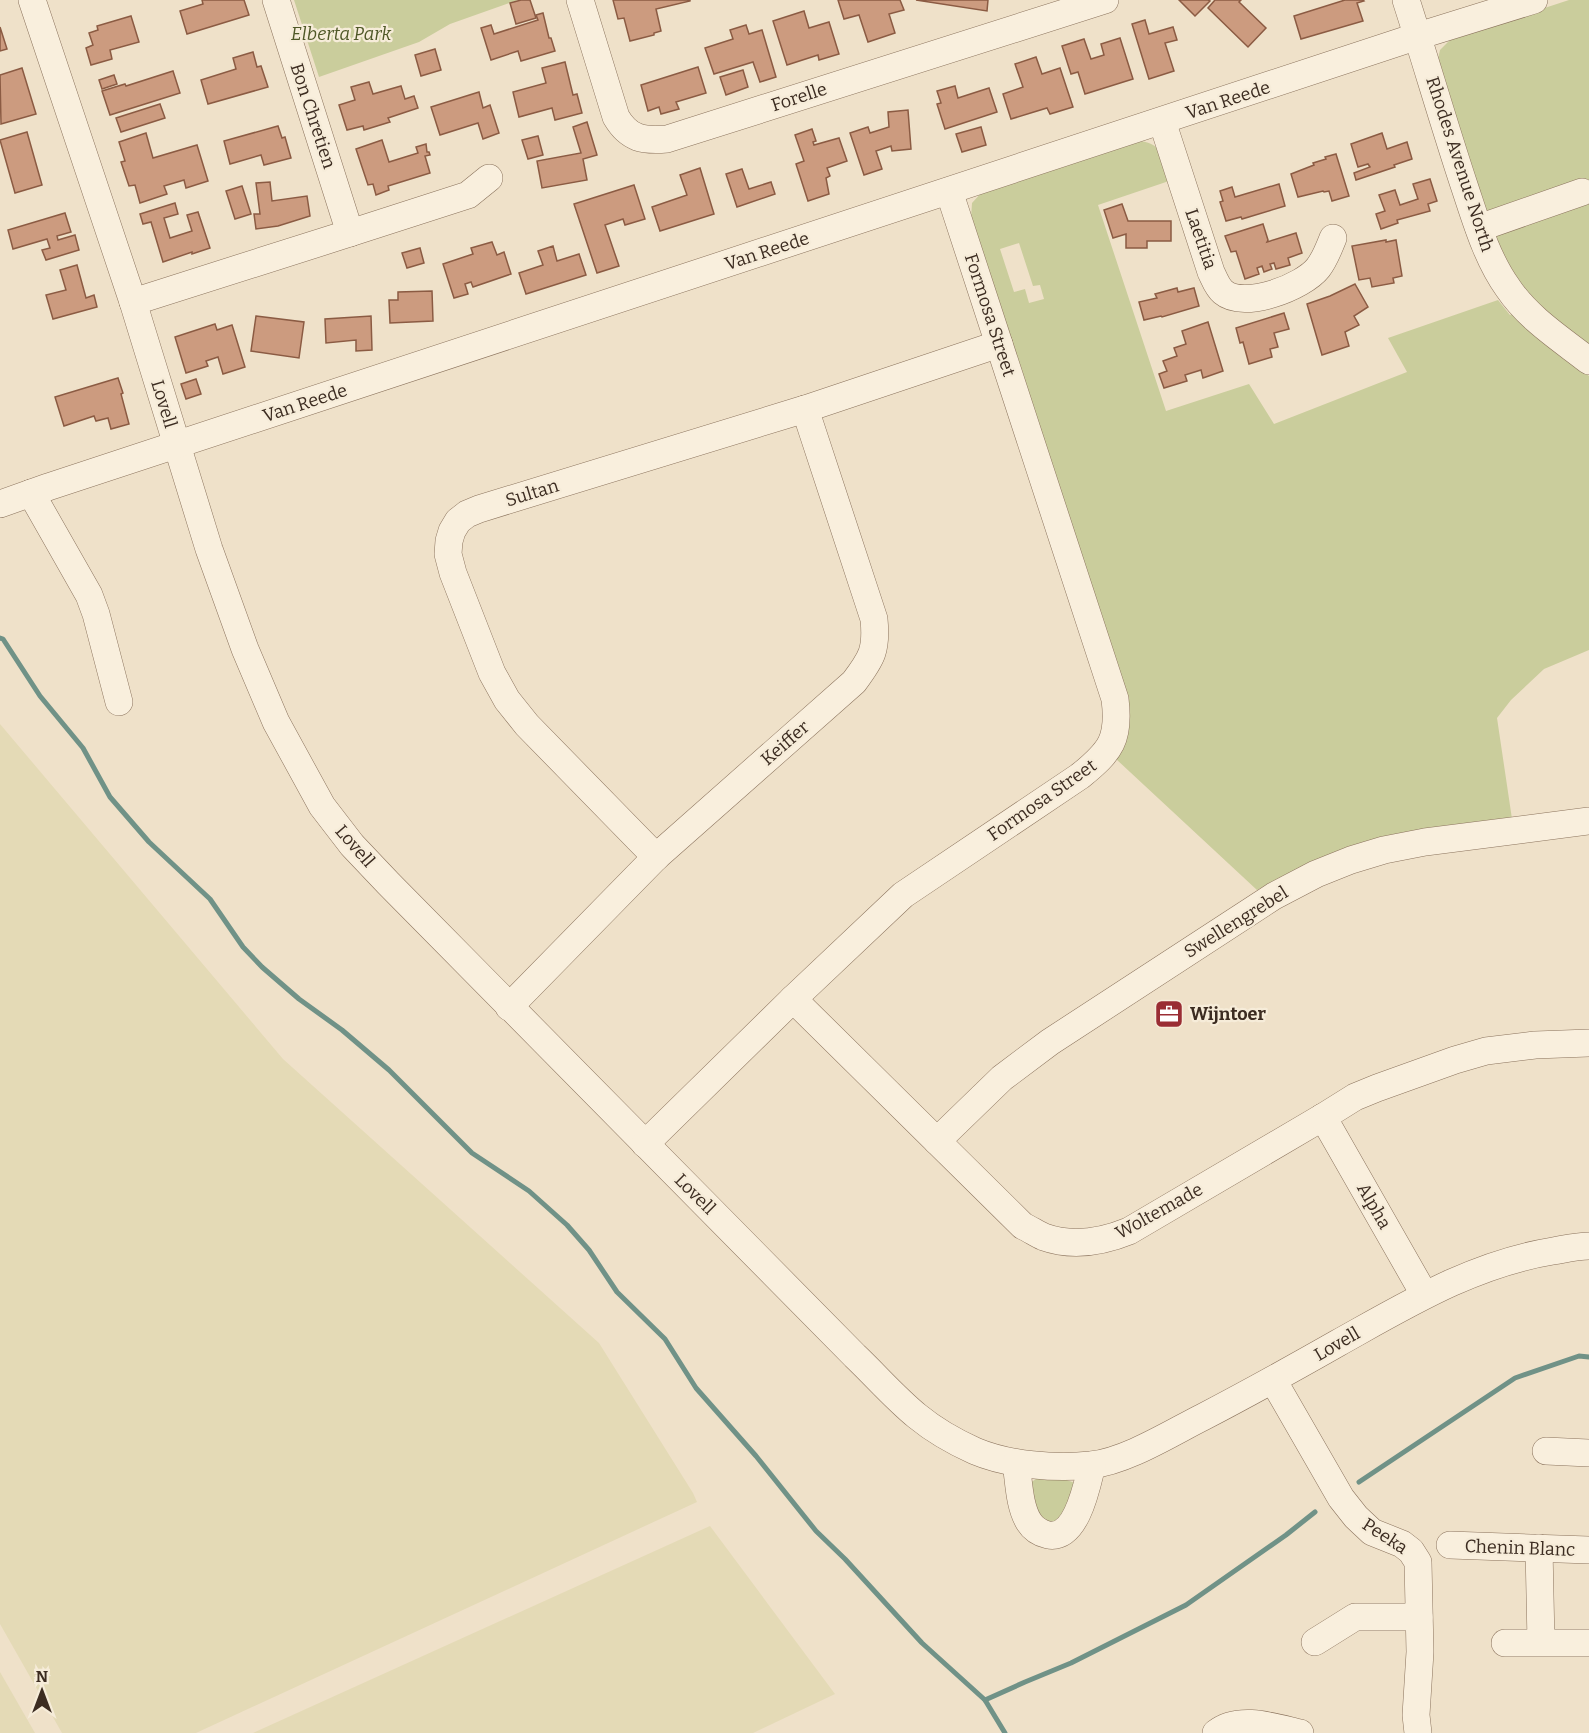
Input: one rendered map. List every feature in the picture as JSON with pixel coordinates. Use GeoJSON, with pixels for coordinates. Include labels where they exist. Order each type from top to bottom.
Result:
{"type":"FeatureCollection","features":[{"type":"Feature","properties":{"kind":"street","name":"Lovell"},"geometry":{"type":"LineString","coordinates":[[32,0],[132,302],[209,549],[245,649],[276,722],[322,806],[352,845],[381,876],[917,1416],[977,1452],[1016,1462],[1058,1466],[1092,1465],[1136,1450],[1273,1380],[1424,1294],[1479,1270],[1528,1255],[1589,1246]]}},
{"type":"Feature","properties":{"kind":"street","name":"Bon Chretien"},"geometry":{"type":"LineString","coordinates":[[276,0],[350,233]]}},
{"type":"Feature","properties":{"kind":"street","name":"Forelle"},"geometry":{"type":"LineString","coordinates":[[580,0],[616,117],[621,126],[630,134],[640,139],[653,140],[667,139],[1105,0]]}},
{"type":"Feature","properties":{"kind":"street","name":"Rhodes Avenue North"},"geometry":{"type":"LineString","coordinates":[[1406,0],[1457,165],[1491,259],[1507,287],[1522,306],[1589,361]]}},
{"type":"Feature","properties":{"kind":"street","name":"Van Reede"},"geometry":{"type":"LineString","coordinates":[[0,504],[1418,36],[1534,0]]}},
{"type":"Feature","properties":{"kind":"street","name":"Laetitia"},"geometry":{"type":"LineString","coordinates":[[1162,121],[1210,272],[1222,292],[1241,298],[1287,289],[1311,275],[1326,255],[1333,238]]}},
{"type":"Feature","properties":{"kind":"street"},"geometry":{"type":"LineString","coordinates":[[132,302],[468,195],[489,178]]}},
{"type":"Feature","properties":{"kind":"street","name":"Formosa Street"},"geometry":{"type":"LineString","coordinates":[[645,1144],[903,895],[1080,776],[1102,759],[1112,742],[1118,720],[1115,699],[949,191]]}},
{"type":"Feature","properties":{"kind":"street"},"geometry":{"type":"LineString","coordinates":[[1479,228],[1582,192]]}},
{"type":"Feature","properties":{"kind":"street","name":"Sultan"},"geometry":{"type":"LineString","coordinates":[[656,857],[526,725],[507,700],[492,672],[453,573],[448,554],[452,531],[458,520],[479,509],[805,409],[999,344]]}},
{"type":"Feature","properties":{"kind":"street","name":"Keiffer"},"geometry":{"type":"LineString","coordinates":[[509,1007],[656,857],[854,682],[868,663],[875,648],[874,619],[805,409]]}},
{"type":"Feature","properties":{"kind":"street"},"geometry":{"type":"LineString","coordinates":[[31,493],[89,595],[119,702]]}},
{"type":"Feature","properties":{"kind":"street","name":"Swellengrebel"},"geometry":{"type":"LineString","coordinates":[[937,1140],[1002,1078],[1050,1042],[1274,896],[1316,874],[1384,850],[1425,842],[1589,821]]}},
{"type":"Feature","properties":{"kind":"street","name":"Woltemade"},"geometry":{"type":"LineString","coordinates":[[793,999],[1023,1226],[1045,1237],[1073,1242],[1094,1242],[1129,1231],[1355,1097],[1377,1088],[1486,1051],[1535,1044],[1589,1043]]}},
{"type":"Feature","properties":{"kind":"street","name":"Alpha"},"geometry":{"type":"LineString","coordinates":[[1323,1117],[1424,1294]]}},
{"type":"Feature","properties":{"kind":"street","name":"Peeka"},"geometry":{"type":"LineString","coordinates":[[1273,1380],[1341,1498],[1356,1517],[1372,1532],[1402,1544],[1412,1551],[1418,1562],[1420,1653],[1414,1727]]}},
{"type":"Feature","properties":{"kind":"street"},"geometry":{"type":"LineString","coordinates":[[1546,1451],[1589,1453]]}},
{"type":"Feature","properties":{"kind":"street"},"geometry":{"type":"LineString","coordinates":[[1016,1462],[1023,1508],[1029,1523],[1036,1531],[1053,1535],[1068,1529],[1074,1521],[1088,1485],[1092,1465]]}},
{"type":"Feature","properties":{"kind":"street","name":"Chenin Blanc"},"geometry":{"type":"LineString","coordinates":[[1402,1544],[1589,1550]]}},
{"type":"Feature","properties":{"kind":"street"},"geometry":{"type":"LineString","coordinates":[[1539,1548],[1541,1642]]}},
{"type":"Feature","properties":{"kind":"street"},"geometry":{"type":"LineString","coordinates":[[1315,1642],[1355,1617],[1419,1617]]}},
{"type":"Feature","properties":{"kind":"street"},"geometry":{"type":"LineString","coordinates":[[1505,1642],[1589,1643]]}},
{"type":"Feature","properties":{"kind":"street"},"geometry":{"type":"LineString","coordinates":[[1216,1733],[1229,1725],[1237,1724],[1266,1726],[1300,1733]]}},
{"type":"Feature","properties":{"kind":"shaded area"},"geometry":{"type":"Polygon","coordinates":[[[0,724],[283,1059],[599,1343],[697,1502],[196,1733],[62,1733],[0,1624],[0,724]]]}},
{"type":"Feature","properties":{"kind":"shaded area"},"geometry":{"type":"Polygon","coordinates":[[[710,1526],[835,1694],[753,1733],[253,1733],[710,1526]]]}},
{"type":"Feature","properties":{"kind":"shaded area"},"geometry":{"type":"Polygon","coordinates":[[[0,1672],[35,1733],[0,1733],[0,1672]]]}},
{"type":"Feature","properties":{"kind":"green space","name":"Elberta Park"},"geometry":{"type":"Polygon","coordinates":[[[294,0],[518,0],[450,24],[419,42],[319,77],[294,0]]]}},
{"type":"Feature","properties":{"kind":"green space"},"geometry":{"type":"Polygon","coordinates":[[[1569,0],[1589,0],[1589,347],[1532,300],[1502,257],[1492,232],[1438,59],[1440,50],[1451,39],[1569,0]]]}},
{"type":"Feature","properties":{"kind":"green space"},"geometry":{"type":"Polygon","coordinates":[[[1139,141],[1147,142],[1158,149],[1162,154],[1169,181],[1098,205],[1166,411],[1249,384],[1274,424],[1407,372],[1388,338],[1498,300],[1510,315],[1514,313],[1532,331],[1589,376],[1589,650],[1544,669],[1511,700],[1497,718],[1512,819],[1310,863],[1257,890],[1116,759],[1126,741],[1128,731],[971,219],[972,203],[983,191],[1139,141]],[[1019,243],[1000,249],[1014,292],[1025,289],[1029,303],[1044,299],[1040,285],[1033,286],[1019,243]]]}},
{"type":"Feature","properties":{"kind":"green space"},"geometry":{"type":"Polygon","coordinates":[[[1036,1479],[1064,1479],[1075,1483],[1067,1522],[1039,1525],[1030,1483],[1036,1479]]]}},
{"type":"Feature","properties":{"kind":"building"},"geometry":{"type":"Polygon","coordinates":[[[202,0],[244,0],[249,15],[187,34],[180,11],[203,4],[202,0]]]}},
{"type":"Feature","properties":{"kind":"building"},"geometry":{"type":"Polygon","coordinates":[[[530,0],[536,18],[516,24],[510,3],[530,0]]]}},
{"type":"Feature","properties":{"kind":"building"},"geometry":{"type":"Polygon","coordinates":[[[613,0],[690,1],[656,9],[661,31],[630,41],[624,18],[618,19],[613,0]]]}},
{"type":"Feature","properties":{"kind":"building"},"geometry":{"type":"Polygon","coordinates":[[[838,0],[900,0],[904,10],[889,14],[895,33],[868,42],[859,15],[844,19],[838,0]]]}},
{"type":"Feature","properties":{"kind":"building"},"geometry":{"type":"Polygon","coordinates":[[[916,0],[988,0],[987,11],[916,0]]]}},
{"type":"Feature","properties":{"kind":"building"},"geometry":{"type":"Polygon","coordinates":[[[1179,0],[1208,0],[1210,1],[1195,16],[1179,0]]]}},
{"type":"Feature","properties":{"kind":"building"},"geometry":{"type":"Polygon","coordinates":[[[1215,0],[1241,0],[1239,2],[1266,28],[1248,47],[1208,8],[1215,0]]]}},
{"type":"Feature","properties":{"kind":"building"},"geometry":{"type":"Polygon","coordinates":[[[1345,0],[1364,1],[1357,3],[1363,21],[1301,39],[1294,16],[1345,0]]]}},
{"type":"Feature","properties":{"kind":"building"},"geometry":{"type":"Polygon","coordinates":[[[804,11],[809,28],[829,22],[839,54],[819,60],[818,55],[787,65],[773,21],[804,11]]]}},
{"type":"Feature","properties":{"kind":"building"},"geometry":{"type":"Polygon","coordinates":[[[543,13],[549,38],[551,38],[555,51],[521,61],[518,51],[491,60],[481,28],[491,25],[494,34],[538,20],[536,15],[543,13]]]}},
{"type":"Feature","properties":{"kind":"building"},"geometry":{"type":"Polygon","coordinates":[[[131,16],[139,42],[110,50],[112,59],[91,65],[86,48],[93,45],[89,33],[98,30],[97,26],[131,16]]]}},
{"type":"Feature","properties":{"kind":"building"},"geometry":{"type":"Polygon","coordinates":[[[1145,20],[1149,34],[1173,27],[1177,40],[1165,43],[1174,71],[1149,79],[1132,24],[1145,20]]]}},
{"type":"Feature","properties":{"kind":"building"},"geometry":{"type":"Polygon","coordinates":[[[746,25],[749,34],[762,30],[776,77],[760,82],[753,62],[714,74],[705,48],[733,39],[730,30],[746,25]]]}},
{"type":"Feature","properties":{"kind":"building"},"geometry":{"type":"Polygon","coordinates":[[[0,27],[7,49],[0,51],[0,27]]]}},
{"type":"Feature","properties":{"kind":"building"},"geometry":{"type":"Polygon","coordinates":[[[1120,38],[1133,79],[1085,94],[1078,72],[1071,74],[1062,46],[1084,39],[1091,59],[1104,55],[1101,44],[1120,38]]]}},
{"type":"Feature","properties":{"kind":"building"},"geometry":{"type":"Polygon","coordinates":[[[435,49],[441,70],[421,76],[415,55],[435,49]]]}},
{"type":"Feature","properties":{"kind":"building"},"geometry":{"type":"Polygon","coordinates":[[[253,52],[257,67],[261,66],[268,87],[208,104],[201,80],[236,69],[233,58],[253,52]]]}},
{"type":"Feature","properties":{"kind":"building"},"geometry":{"type":"Polygon","coordinates":[[[1036,57],[1042,74],[1060,68],[1073,107],[1050,114],[1047,108],[1011,119],[1003,94],[1023,87],[1015,64],[1036,57]]]}},
{"type":"Feature","properties":{"kind":"building"},"geometry":{"type":"Polygon","coordinates":[[[565,62],[573,95],[577,94],[582,113],[555,120],[552,108],[519,117],[513,92],[546,83],[542,68],[565,62]]]}},
{"type":"Feature","properties":{"kind":"building"},"geometry":{"type":"Polygon","coordinates":[[[698,67],[706,93],[676,102],[679,109],[661,114],[659,107],[648,111],[641,85],[698,67]]]}},
{"type":"Feature","properties":{"kind":"building"},"geometry":{"type":"Polygon","coordinates":[[[22,68],[36,114],[1,124],[0,75],[22,68]]]}},
{"type":"Feature","properties":{"kind":"building"},"geometry":{"type":"Polygon","coordinates":[[[743,70],[748,87],[726,95],[720,77],[743,70]]]}},
{"type":"Feature","properties":{"kind":"building"},"geometry":{"type":"Polygon","coordinates":[[[173,71],[180,93],[110,115],[102,91],[173,71]]]}},
{"type":"Feature","properties":{"kind":"building"},"geometry":{"type":"Polygon","coordinates":[[[114,75],[117,84],[102,89],[99,80],[114,75]]]}},
{"type":"Feature","properties":{"kind":"building"},"geometry":{"type":"Polygon","coordinates":[[[369,82],[373,94],[401,86],[405,99],[414,96],[418,108],[388,118],[390,122],[364,130],[363,126],[347,130],[339,105],[355,100],[351,87],[369,82]]]}},
{"type":"Feature","properties":{"kind":"building"},"geometry":{"type":"Polygon","coordinates":[[[955,86],[958,98],[989,88],[997,112],[945,129],[937,104],[941,103],[937,91],[955,86]]]}},
{"type":"Feature","properties":{"kind":"building"},"geometry":{"type":"Polygon","coordinates":[[[479,92],[483,108],[490,105],[499,133],[483,139],[478,123],[440,135],[431,107],[479,92]]]}},
{"type":"Feature","properties":{"kind":"building"},"geometry":{"type":"Polygon","coordinates":[[[160,104],[165,118],[121,132],[116,118],[160,104]]]}},
{"type":"Feature","properties":{"kind":"building"},"geometry":{"type":"Polygon","coordinates":[[[908,110],[911,149],[892,151],[891,146],[876,151],[882,169],[864,175],[850,133],[868,127],[870,133],[889,127],[888,112],[908,110]]]}},
{"type":"Feature","properties":{"kind":"building"},"geometry":{"type":"Polygon","coordinates":[[[587,122],[597,155],[583,159],[587,180],[542,188],[537,161],[581,153],[573,127],[587,122]]]}},
{"type":"Feature","properties":{"kind":"building"},"geometry":{"type":"Polygon","coordinates":[[[278,126],[282,138],[285,137],[291,158],[264,165],[261,155],[230,164],[224,141],[278,126]]]}},
{"type":"Feature","properties":{"kind":"building"},"geometry":{"type":"Polygon","coordinates":[[[981,127],[986,145],[962,152],[956,134],[981,127]]]}},
{"type":"Feature","properties":{"kind":"building"},"geometry":{"type":"Polygon","coordinates":[[[812,129],[816,141],[813,142],[814,145],[839,138],[847,161],[827,168],[830,176],[826,178],[829,194],[808,201],[796,164],[804,161],[795,135],[812,129]]]}},
{"type":"Feature","properties":{"kind":"building"},"geometry":{"type":"Polygon","coordinates":[[[27,132],[42,185],[15,193],[0,140],[27,132]]]}},
{"type":"Feature","properties":{"kind":"building"},"geometry":{"type":"Polygon","coordinates":[[[146,133],[153,158],[197,145],[208,181],[186,188],[184,180],[164,186],[167,194],[140,203],[135,185],[129,186],[121,162],[125,161],[119,142],[146,133]]]}},
{"type":"Feature","properties":{"kind":"building"},"geometry":{"type":"Polygon","coordinates":[[[1382,133],[1387,149],[1407,142],[1412,159],[1356,180],[1354,173],[1370,167],[1368,164],[1358,167],[1351,144],[1382,133]]]}},
{"type":"Feature","properties":{"kind":"building"},"geometry":{"type":"Polygon","coordinates":[[[538,136],[543,155],[528,159],[522,140],[538,136]]]}},
{"type":"Feature","properties":{"kind":"building"},"geometry":{"type":"Polygon","coordinates":[[[382,140],[389,162],[418,153],[416,147],[426,144],[430,155],[425,156],[430,173],[388,186],[389,190],[376,195],[373,184],[368,185],[356,149],[382,140]]]}},
{"type":"Feature","properties":{"kind":"building"},"geometry":{"type":"Polygon","coordinates":[[[1336,154],[1349,196],[1332,201],[1329,191],[1323,191],[1298,197],[1291,174],[1336,154]]]}},
{"type":"Feature","properties":{"kind":"building"},"geometry":{"type":"Polygon","coordinates":[[[700,168],[714,214],[660,231],[652,207],[687,195],[680,175],[700,168]]]}},
{"type":"Feature","properties":{"kind":"building"},"geometry":{"type":"Polygon","coordinates":[[[742,169],[749,189],[771,182],[775,194],[737,207],[726,174],[742,169]]]}},
{"type":"Feature","properties":{"kind":"building"},"geometry":{"type":"Polygon","coordinates":[[[1430,179],[1437,201],[1428,204],[1430,211],[1397,220],[1398,223],[1381,229],[1376,214],[1385,211],[1379,195],[1395,190],[1400,205],[1418,199],[1413,184],[1430,179]]]}},
{"type":"Feature","properties":{"kind":"building"},"geometry":{"type":"Polygon","coordinates":[[[270,182],[272,201],[307,196],[310,216],[278,226],[256,229],[254,214],[260,214],[256,183],[270,182]]]}},
{"type":"Feature","properties":{"kind":"building"},"geometry":{"type":"Polygon","coordinates":[[[1279,184],[1285,206],[1242,219],[1241,217],[1226,221],[1220,202],[1223,201],[1220,191],[1232,187],[1235,197],[1279,184]]]}},
{"type":"Feature","properties":{"kind":"building"},"geometry":{"type":"Polygon","coordinates":[[[634,185],[645,219],[625,225],[623,219],[605,225],[619,266],[597,273],[574,204],[634,185]]]}},
{"type":"Feature","properties":{"kind":"building"},"geometry":{"type":"Polygon","coordinates":[[[242,186],[251,214],[235,219],[226,191],[242,186]]]}},
{"type":"Feature","properties":{"kind":"building"},"geometry":{"type":"Polygon","coordinates":[[[175,203],[178,214],[164,218],[170,238],[192,231],[187,215],[198,212],[210,248],[163,262],[151,222],[143,224],[140,214],[175,203]]]}},
{"type":"Feature","properties":{"kind":"building"},"geometry":{"type":"Polygon","coordinates":[[[1122,204],[1128,221],[1171,221],[1171,241],[1147,241],[1147,248],[1126,248],[1126,234],[1113,238],[1104,210],[1122,204]]]}},
{"type":"Feature","properties":{"kind":"building"},"geometry":{"type":"Polygon","coordinates":[[[65,213],[71,232],[57,236],[58,240],[75,235],[79,250],[46,260],[42,250],[50,248],[47,239],[13,249],[8,230],[65,213]]]}},
{"type":"Feature","properties":{"kind":"building"},"geometry":{"type":"Polygon","coordinates":[[[1263,224],[1267,242],[1296,233],[1302,253],[1288,258],[1290,265],[1276,269],[1274,263],[1270,264],[1272,269],[1264,272],[1262,266],[1257,268],[1259,274],[1245,279],[1236,251],[1231,252],[1225,236],[1263,224]]]}},
{"type":"Feature","properties":{"kind":"building"},"geometry":{"type":"Polygon","coordinates":[[[1386,240],[1386,242],[1396,240],[1402,276],[1393,278],[1394,283],[1372,287],[1370,278],[1359,280],[1352,246],[1386,240]]]}},
{"type":"Feature","properties":{"kind":"building"},"geometry":{"type":"Polygon","coordinates":[[[492,242],[497,255],[504,252],[511,274],[473,287],[471,282],[465,284],[468,294],[454,298],[443,264],[473,254],[471,248],[492,242]]]}},
{"type":"Feature","properties":{"kind":"building"},"geometry":{"type":"Polygon","coordinates":[[[553,246],[557,261],[579,254],[586,275],[526,294],[519,273],[543,265],[538,251],[553,246]]]}},
{"type":"Feature","properties":{"kind":"building"},"geometry":{"type":"Polygon","coordinates":[[[420,248],[424,263],[407,268],[402,253],[420,248]]]}},
{"type":"Feature","properties":{"kind":"building"},"geometry":{"type":"Polygon","coordinates":[[[77,265],[86,298],[94,295],[97,307],[53,319],[46,295],[66,290],[60,270],[77,265]]]}},
{"type":"Feature","properties":{"kind":"building"},"geometry":{"type":"Polygon","coordinates":[[[1355,284],[1368,307],[1354,316],[1359,325],[1345,332],[1349,346],[1322,355],[1307,304],[1355,284]]]}},
{"type":"Feature","properties":{"kind":"building"},"geometry":{"type":"Polygon","coordinates":[[[1177,288],[1178,292],[1194,288],[1199,306],[1144,320],[1139,302],[1157,298],[1155,294],[1177,288]]]}},
{"type":"Feature","properties":{"kind":"building"},"geometry":{"type":"Polygon","coordinates":[[[432,291],[433,321],[390,323],[389,300],[398,300],[398,292],[432,291]]]}},
{"type":"Feature","properties":{"kind":"building"},"geometry":{"type":"Polygon","coordinates":[[[1284,313],[1289,329],[1274,333],[1278,347],[1270,349],[1272,357],[1249,364],[1243,342],[1240,343],[1236,328],[1284,313]]]}},
{"type":"Feature","properties":{"kind":"building"},"geometry":{"type":"Polygon","coordinates":[[[256,316],[304,322],[299,358],[251,351],[256,316]]]}},
{"type":"Feature","properties":{"kind":"building"},"geometry":{"type":"Polygon","coordinates":[[[371,316],[372,350],[356,351],[356,340],[326,343],[325,319],[371,316]]]}},
{"type":"Feature","properties":{"kind":"building"},"geometry":{"type":"Polygon","coordinates":[[[1208,322],[1223,371],[1203,378],[1201,370],[1185,375],[1187,381],[1164,388],[1159,374],[1167,371],[1163,361],[1177,356],[1174,348],[1186,344],[1182,331],[1208,322]]]}},
{"type":"Feature","properties":{"kind":"building"},"geometry":{"type":"Polygon","coordinates":[[[215,324],[217,330],[232,325],[245,367],[223,374],[218,357],[206,361],[208,366],[186,373],[175,337],[215,324]]]}},
{"type":"Feature","properties":{"kind":"building"},"geometry":{"type":"Polygon","coordinates":[[[118,378],[129,424],[111,429],[108,418],[96,421],[94,416],[64,426],[55,397],[118,378]]]}},
{"type":"Feature","properties":{"kind":"building"},"geometry":{"type":"Polygon","coordinates":[[[196,379],[201,394],[186,399],[181,384],[196,379]]]}},
{"type":"Feature","properties":{"kind":"waterway"},"geometry":{"type":"LineString","coordinates":[[0,638],[3,639],[40,696],[83,748],[110,797],[149,842],[210,899],[243,947],[299,999],[342,1030],[389,1070],[472,1153],[529,1191],[567,1225],[589,1250],[617,1292],[665,1339],[696,1388],[756,1456],[816,1531],[845,1559],[922,1643],[985,1700],[1005,1733]]}},
{"type":"Feature","properties":{"kind":"waterway"},"geometry":{"type":"LineString","coordinates":[[1359,1482],[1515,1378],[1579,1356],[1589,1357]]}},
{"type":"Feature","properties":{"kind":"waterway"},"geometry":{"type":"LineString","coordinates":[[985,1700],[1071,1663],[1186,1605],[1315,1512]]}},
{"type":"Feature","properties":{"kind":"place","name":"Wijntoer"},"geometry":{"type":"Point","coordinates":[1169,1014]}}]}
